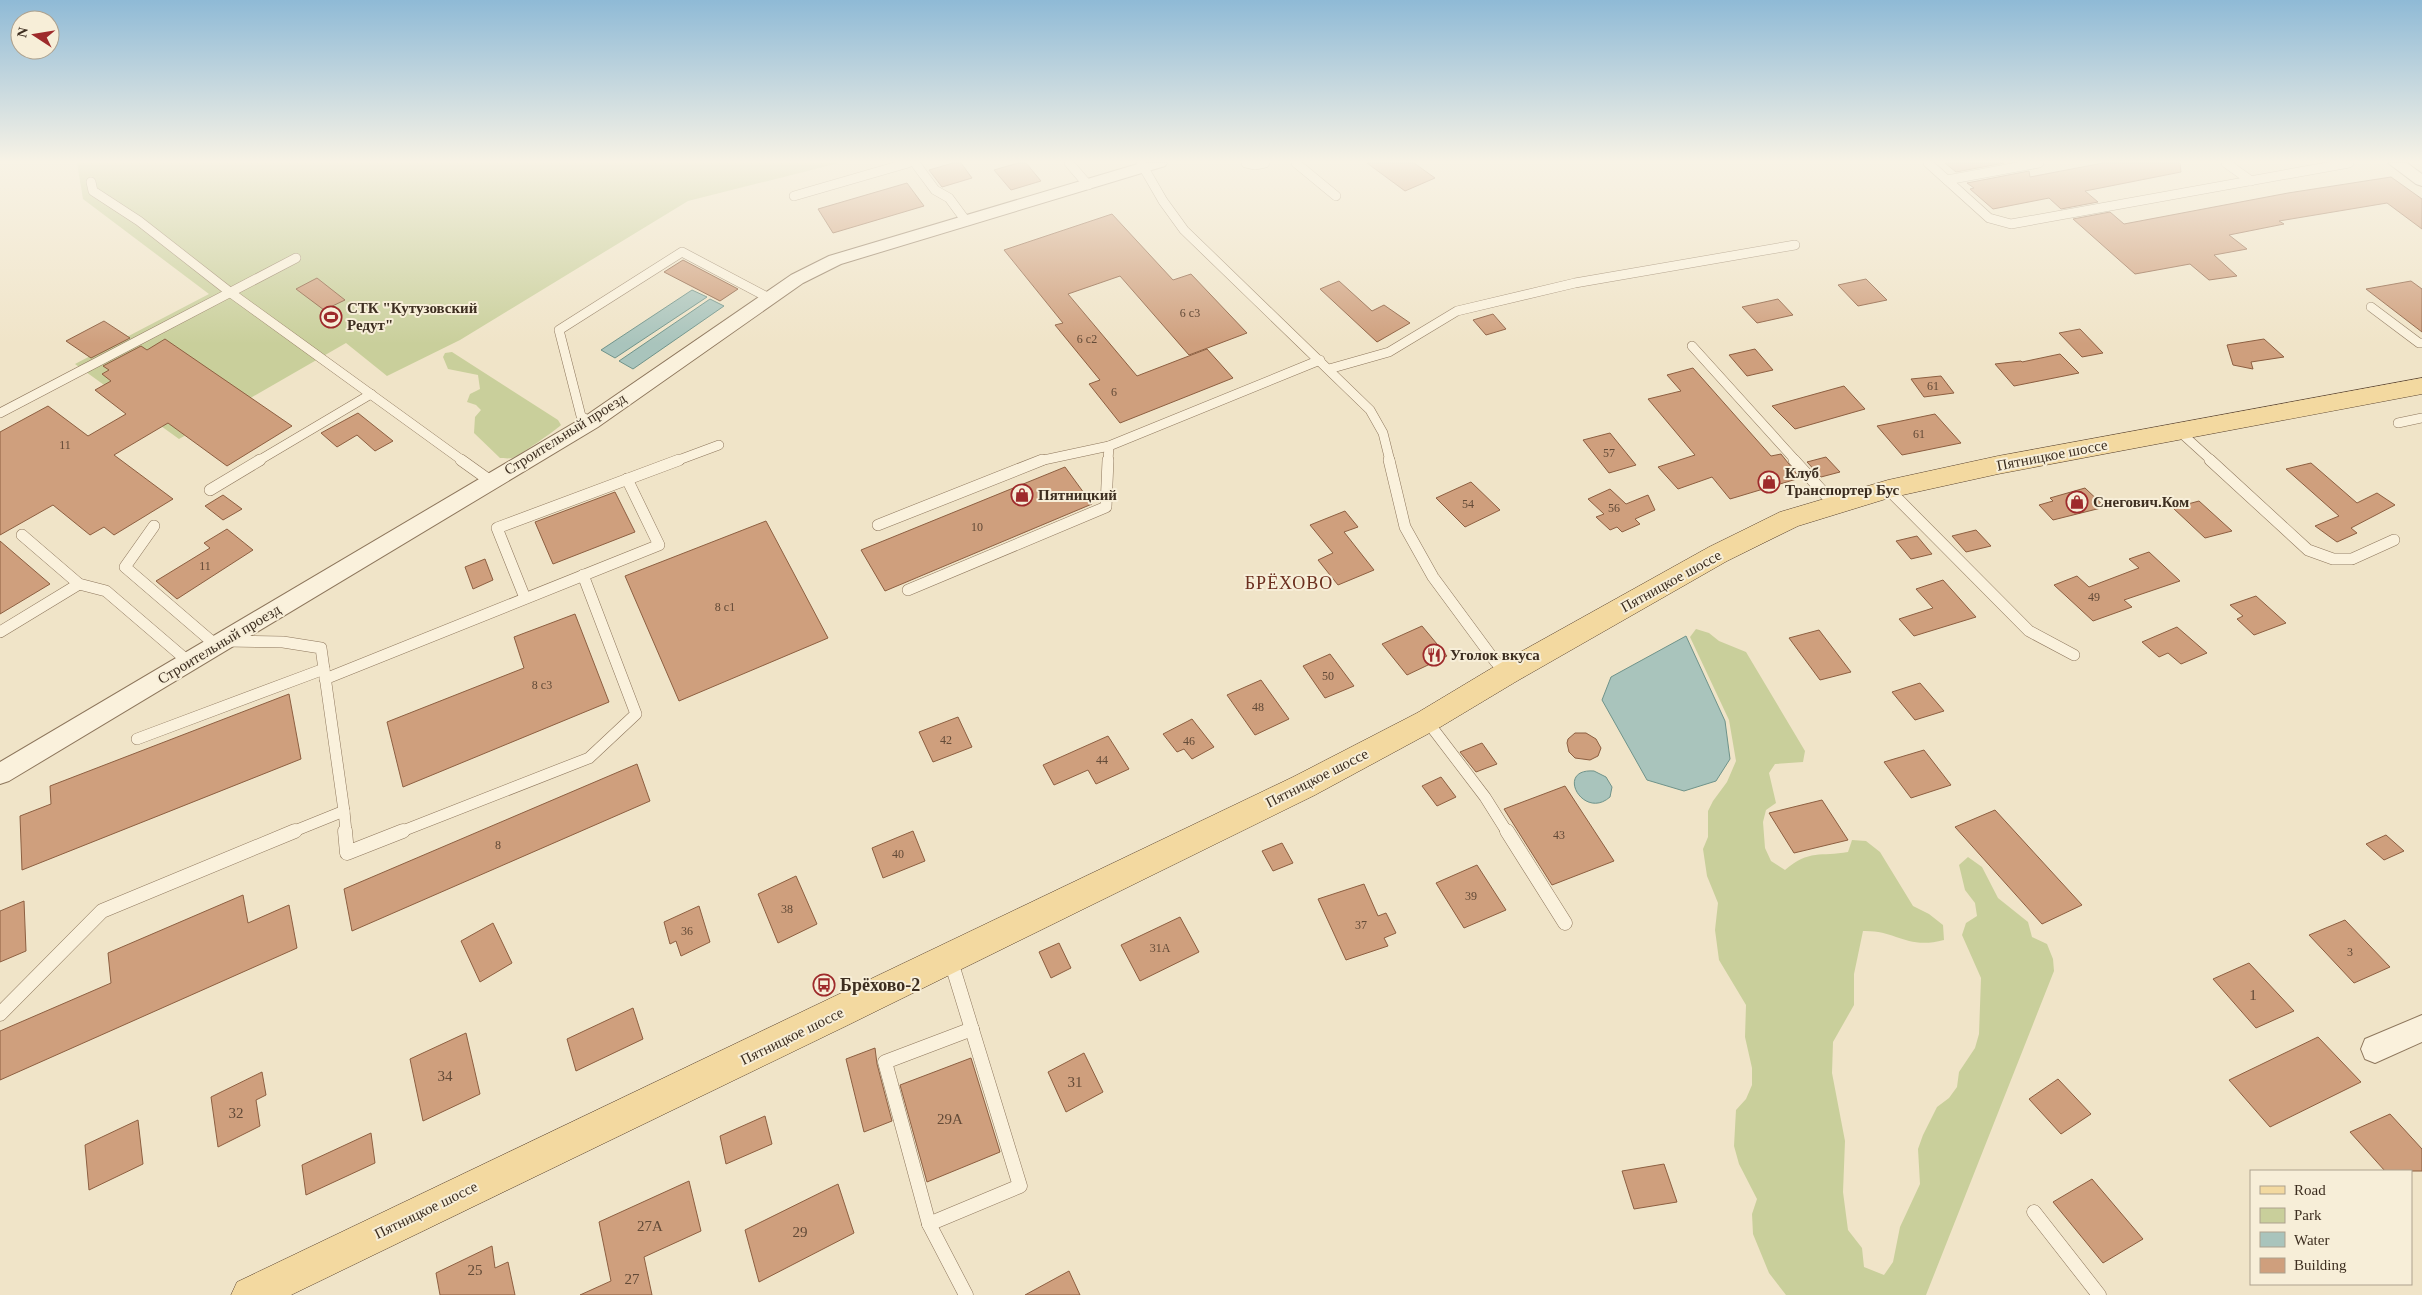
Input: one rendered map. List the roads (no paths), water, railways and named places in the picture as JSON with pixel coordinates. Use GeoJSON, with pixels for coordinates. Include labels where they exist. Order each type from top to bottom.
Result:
{"type":"FeatureCollection","features":[{"type":"Feature","properties":{"kind":"main road","name":"Пятницкое шоссе"},"geometry":{"type":"LineString","coordinates":[[250,1295],[1304,786],[1426,721],[1718,554],[1790,518],[1888,489],[1998,465],[2422,386]]}},
{"type":"Feature","properties":{"kind":"street","name":"Строительный проезд"},"geometry":{"type":"LineString","coordinates":[[0,774],[222,644],[489,480],[590,422],[797,280],[835,260],[958,223]]}},
{"type":"Feature","properties":{"kind":"street"},"geometry":{"type":"LineString","coordinates":[[2375,1049],[2422,1028]]}},
{"type":"Feature","properties":{"kind":"lane"},"geometry":{"type":"LineString","coordinates":[[142,223],[231,293],[489,480]]}},
{"type":"Feature","properties":{"kind":"lane"},"geometry":{"type":"LineString","coordinates":[[1179,223],[1370,410],[1383,433],[1405,527],[1433,576],[1495,661],[1507,673]]}},
{"type":"Feature","properties":{"kind":"lane"},"geometry":{"type":"LineString","coordinates":[[1329,368],[1390,352],[1457,311],[1575,283],[1795,245]]}},
{"type":"Feature","properties":{"kind":"lane"},"geometry":{"type":"LineString","coordinates":[[590,422],[581,416],[559,330],[682,252],[770,298]]}},
{"type":"Feature","properties":{"kind":"lane"},"geometry":{"type":"LineString","coordinates":[[0,412],[296,258]]}},
{"type":"Feature","properties":{"kind":"lane"},"geometry":{"type":"LineString","coordinates":[[2371,306],[2419,344],[2422,343]]}},
{"type":"Feature","properties":{"kind":"lane"},"geometry":{"type":"LineString","coordinates":[[1692,346],[1834,504]]}},
{"type":"Feature","properties":{"kind":"lane"},"geometry":{"type":"LineString","coordinates":[[878,525],[1047,458],[1109,446],[1320,360]]}},
{"type":"Feature","properties":{"kind":"lane"},"geometry":{"type":"LineString","coordinates":[[210,490],[370,394]]}},
{"type":"Feature","properties":{"kind":"lane"},"geometry":{"type":"LineString","coordinates":[[2398,423],[2422,418]]}},
{"type":"Feature","properties":{"kind":"lane"},"geometry":{"type":"LineString","coordinates":[[2179,431],[2308,550],[2322,557],[2340,561],[2357,560],[2394,540]]}},
{"type":"Feature","properties":{"kind":"lane"},"geometry":{"type":"LineString","coordinates":[[525,598],[498,528],[719,445]]}},
{"type":"Feature","properties":{"kind":"lane"},"geometry":{"type":"LineString","coordinates":[[908,590],[1106,507],[1109,446]]}},
{"type":"Feature","properties":{"kind":"lane"},"geometry":{"type":"LineString","coordinates":[[138,739],[324,674],[659,545],[627,479]]}},
{"type":"Feature","properties":{"kind":"lane"},"geometry":{"type":"LineString","coordinates":[[1888,489],[2029,631],[2074,655]]}},
{"type":"Feature","properties":{"kind":"lane"},"geometry":{"type":"LineString","coordinates":[[154,526],[126,568],[222,644],[283,642],[320,648],[344,811],[347,853],[589,758],[636,714],[583,575]]}},
{"type":"Feature","properties":{"kind":"lane"},"geometry":{"type":"LineString","coordinates":[[22,535],[79,584],[106,591],[190,662]]}},
{"type":"Feature","properties":{"kind":"lane"},"geometry":{"type":"LineString","coordinates":[[0,632],[79,584]]}},
{"type":"Feature","properties":{"kind":"lane"},"geometry":{"type":"LineString","coordinates":[[1426,721],[1485,797],[1564,923]]}},
{"type":"Feature","properties":{"kind":"lane"},"geometry":{"type":"LineString","coordinates":[[0,1014],[102,911],[344,811]]}},
{"type":"Feature","properties":{"kind":"lane"},"geometry":{"type":"LineString","coordinates":[[929,1224],[1020,1186],[950,958]]}},
{"type":"Feature","properties":{"kind":"lane"},"geometry":{"type":"LineString","coordinates":[[966,1295],[929,1224],[885,1062],[972,1029]]}},
{"type":"Feature","properties":{"kind":"lane"},"geometry":{"type":"LineString","coordinates":[[2034,1212],[2099,1295]]}},
{"type":"Feature","properties":{"kind":"water"},"geometry":{"type":"Polygon","coordinates":[[[692,290],[707,297],[615,358],[601,350],[692,290]]]}},
{"type":"Feature","properties":{"kind":"water"},"geometry":{"type":"Polygon","coordinates":[[[710,299],[724,306],[633,369],[619,361],[710,299]]]}},
{"type":"Feature","properties":{"kind":"water"},"geometry":{"type":"Polygon","coordinates":[[[1686,636],[1725,721],[1730,759],[1716,781],[1684,791],[1647,780],[1602,700],[1611,677],[1686,636]]]}},
{"type":"Feature","properties":{"kind":"water"},"geometry":{"type":"Polygon","coordinates":[[[1594,771],[1606,777],[1612,787],[1610,797],[1600,803],[1590,803],[1583,799],[1577,792],[1574,784],[1576,777],[1582,772],[1594,771]]]}},
{"type":"Feature","properties":{"kind":"place","name":"СТК \"Кутузовский Редут\""},"geometry":{"type":"Point","coordinates":[331,317]}},
{"type":"Feature","properties":{"kind":"place","name":"Клуб Транспортер Бус"},"geometry":{"type":"Point","coordinates":[1769,482]}},
{"type":"Feature","properties":{"kind":"place","name":"Пятницкий"},"geometry":{"type":"Point","coordinates":[1022,495]}},
{"type":"Feature","properties":{"kind":"place","name":"Снегович.Ком"},"geometry":{"type":"Point","coordinates":[2077,502]}},
{"type":"Feature","properties":{"kind":"place","name":"Уголок вкуса"},"geometry":{"type":"Point","coordinates":[1434,655]}},
{"type":"Feature","properties":{"kind":"place","name":"Брёхово-2"},"geometry":{"type":"Point","coordinates":[824,985]}},
{"type":"Feature","properties":{"kind":"district","name":"БРЁХОВО"},"geometry":{"type":"Point","coordinates":[1289,583]}}]}
